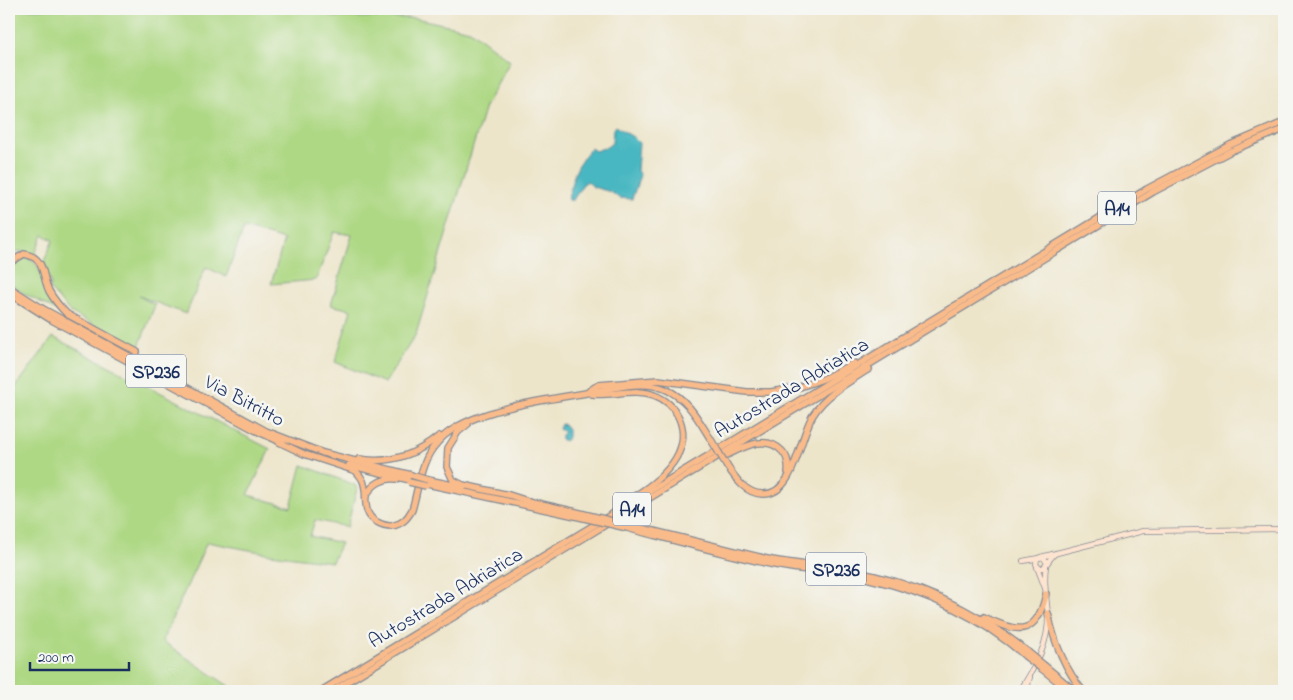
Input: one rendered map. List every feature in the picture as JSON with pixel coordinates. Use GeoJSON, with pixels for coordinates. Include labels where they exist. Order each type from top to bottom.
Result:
{"type":"FeatureCollection","features":[{"type":"Feature","properties":{"kind":"highway","name":"Autostrada Adriatica"},"geometry":{"type":"LineString","coordinates":[[321,691],[1147,189],[1230,144],[1284,122]]}},
{"type":"Feature","properties":{"kind":"highway","name":"Autostrada Adriatica"},"geometry":{"type":"LineString","coordinates":[[332,691],[1176,179],[1231,151],[1284,129]]}},
{"type":"Feature","properties":{"kind":"highway"},"geometry":{"type":"LineString","coordinates":[[10,263],[24,254],[35,258],[40,262],[53,300],[67,314],[137,352]]}},
{"type":"Feature","properties":{"kind":"highway"},"geometry":{"type":"LineString","coordinates":[[9,280],[12,285],[61,319]]}},
{"type":"Feature","properties":{"kind":"highway","name":"Via Bitritto"},"geometry":{"type":"LineString","coordinates":[[9,287],[61,319],[256,426],[308,448],[410,479]]}},
{"type":"Feature","properties":{"kind":"highway","name":"Via Bitritto"},"geometry":{"type":"LineString","coordinates":[[10,294],[68,328],[279,442],[323,458],[427,483]]}},
{"type":"Feature","properties":{"kind":"highway","name":"A14"},"geometry":{"type":"LineString","coordinates":[[785,483],[792,470],[809,422],[825,401],[834,392],[932,327]]}},
{"type":"Feature","properties":{"kind":"highway","name":"A14"},"geometry":{"type":"LineString","coordinates":[[585,393],[598,385],[645,380],[677,382],[747,392],[780,391],[800,387],[832,376],[895,342]]}},
{"type":"Feature","properties":{"kind":"highway"},"geometry":{"type":"LineString","coordinates":[[279,442],[304,454],[356,471],[363,481],[368,513],[373,520],[388,526],[398,525],[406,520],[412,510],[427,456],[436,443],[449,432],[492,412],[551,398],[637,386],[657,386],[680,396],[690,406],[727,466],[742,486],[755,493],[769,494],[785,483]]}},
{"type":"Feature","properties":{"kind":"highway","name":"A14"},"geometry":{"type":"LineString","coordinates":[[585,393],[637,392],[653,395],[668,403],[675,410],[682,427],[679,452],[664,474],[587,530]]}},
{"type":"Feature","properties":{"kind":"highway"},"geometry":{"type":"LineString","coordinates":[[308,448],[361,460],[387,460],[410,454],[431,443],[459,422],[478,417]]}},
{"type":"Feature","properties":{"kind":"highway"},"geometry":{"type":"LineString","coordinates":[[478,417],[458,432],[448,448],[446,467],[449,474],[453,480],[460,484],[509,494],[531,502]]}},
{"type":"Feature","properties":{"kind":"highway","name":"A14"},"geometry":{"type":"LineString","coordinates":[[675,483],[743,447],[759,442],[778,447],[784,454],[789,466],[785,483]]}},
{"type":"Feature","properties":{"kind":"highway"},"geometry":{"type":"LineString","coordinates":[[365,498],[373,486],[382,480],[392,478],[410,479]]}},
{"type":"Feature","properties":{"kind":"highway","name":"SP236"},"geometry":{"type":"LineString","coordinates":[[427,483],[531,502],[772,564],[857,577],[912,591],[949,606],[973,619],[1027,654]]}},
{"type":"Feature","properties":{"kind":"highway","name":"SP236"},"geometry":{"type":"LineString","coordinates":[[427,483],[453,490],[572,513]]}},
{"type":"Feature","properties":{"kind":"highway","name":"SP236"},"geometry":{"type":"LineString","coordinates":[[628,527],[771,560],[884,578],[917,589],[961,607],[1000,631],[1075,691]]}},
{"type":"Feature","properties":{"kind":"highway"},"geometry":{"type":"LineString","coordinates":[[961,607],[996,622],[1021,628],[1033,624],[1038,619],[1042,612],[1046,591]]}},
{"type":"Feature","properties":{"kind":"highway"},"geometry":{"type":"LineString","coordinates":[[1048,613],[1059,652],[1070,674],[1082,691]]}},
{"type":"Feature","properties":{"kind":"highway","name":"SP236"},"geometry":{"type":"LineString","coordinates":[[1043,667],[1067,690]]}},
{"type":"Feature","properties":{"kind":"main road"},"geometry":{"type":"LineString","coordinates":[[1058,552],[1042,568],[1023,561],[1040,558],[1058,552],[1146,531],[1284,529]]}},
{"type":"Feature","properties":{"kind":"main road"},"geometry":{"type":"LineString","coordinates":[[1020,691],[1030,675],[1043,646],[1047,628],[1046,560],[1040,558]]}},
{"type":"Feature","properties":{"kind":"main road"},"geometry":{"type":"LineString","coordinates":[[1040,558],[1036,560],[1037,566],[1046,591]]}},
{"type":"Feature","properties":{"kind":"main road"},"geometry":{"type":"LineString","coordinates":[[1020,691],[1029,691],[1030,675]]}},
{"type":"Feature","properties":{"kind":"green space"},"geometry":{"type":"Polygon","coordinates":[[[9,9],[321,9],[333,17],[415,18],[470,30],[510,61],[485,107],[416,334],[385,383],[335,362],[351,310],[331,305],[352,235],[334,232],[316,280],[271,284],[284,240],[244,228],[226,277],[206,267],[186,314],[139,296],[155,305],[138,349],[70,312],[50,289],[51,285],[44,261],[53,240],[43,235],[35,254],[19,251],[9,258],[9,9]]]}},
{"type":"Feature","properties":{"kind":"green space"},"geometry":{"type":"Polygon","coordinates":[[[23,257],[35,263],[49,298],[69,318],[20,291],[9,282],[9,266],[12,260],[23,257]]]}},
{"type":"Feature","properties":{"kind":"green space"},"geometry":{"type":"Polygon","coordinates":[[[53,337],[270,449],[248,495],[291,507],[302,465],[355,485],[357,489],[347,527],[315,520],[310,536],[341,543],[332,562],[271,554],[207,542],[162,641],[236,691],[9,691],[9,396],[53,337]]]}},
{"type":"Feature","properties":{"kind":"water"},"geometry":{"type":"Polygon","coordinates":[[[615,126],[639,143],[637,171],[640,175],[632,199],[619,198],[611,192],[593,187],[588,181],[583,184],[573,200],[568,200],[578,166],[591,148],[595,151],[612,143],[615,126]]]}},
{"type":"Feature","properties":{"kind":"water"},"geometry":{"type":"Polygon","coordinates":[[[561,424],[565,425],[568,429],[568,437],[565,441],[561,439],[561,435],[564,432],[559,429],[561,424]]]}}]}
